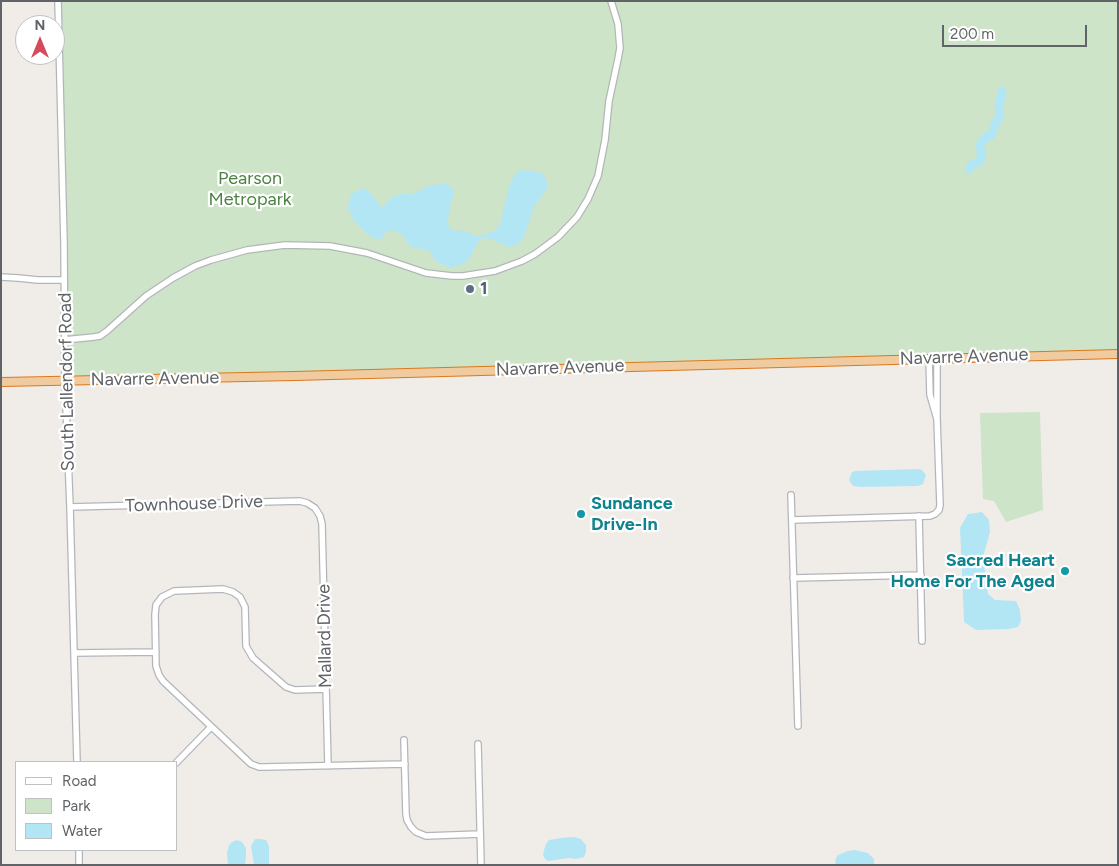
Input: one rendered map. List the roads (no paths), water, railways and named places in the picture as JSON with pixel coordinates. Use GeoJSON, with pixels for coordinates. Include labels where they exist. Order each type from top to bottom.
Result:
{"type":"FeatureCollection","features":[{"type":"Feature","properties":{"kind":"highway","name":"Navarre Avenue"},"geometry":{"type":"LineString","coordinates":[[1,382],[1118,354]]}},
{"type":"Feature","properties":{"kind":"street","name":"South Lallendorf Road"},"geometry":{"type":"LineString","coordinates":[[58,1],[65,381],[77,761]]}},
{"type":"Feature","properties":{"kind":"street"},"geometry":{"type":"LineString","coordinates":[[64,340],[100,336],[146,296],[173,278],[195,266],[247,250],[285,245],[330,246],[367,253],[426,273],[452,276],[494,271],[535,254],[558,237],[577,217],[588,199],[598,176],[605,140],[608,101],[620,48],[618,24],[611,1]]}},
{"type":"Feature","properties":{"kind":"street"},"geometry":{"type":"LineString","coordinates":[[1,277],[64,280]]}},
{"type":"Feature","properties":{"kind":"street"},"geometry":{"type":"LineString","coordinates":[[792,520],[919,516],[933,515],[938,512],[940,507],[933,358]]}},
{"type":"Feature","properties":{"kind":"street"},"geometry":{"type":"LineString","coordinates":[[791,495],[798,726]]}},
{"type":"Feature","properties":{"kind":"street","name":"Townhouse Drive"},"geometry":{"type":"LineString","coordinates":[[70,507],[300,502],[307,503],[315,508]]}},
{"type":"Feature","properties":{"kind":"street","name":"Mallard Drive"},"geometry":{"type":"LineString","coordinates":[[315,508],[322,524],[328,766]]}},
{"type":"Feature","properties":{"kind":"street"},"geometry":{"type":"LineString","coordinates":[[919,516],[922,641]]}},
{"type":"Feature","properties":{"kind":"street"},"geometry":{"type":"LineString","coordinates":[[793,578],[920,575]]}},
{"type":"Feature","properties":{"kind":"street"},"geometry":{"type":"LineString","coordinates":[[326,689],[296,690],[286,687],[253,658],[246,646],[245,610],[244,604],[238,595],[226,590],[177,590],[162,597],[156,605],[156,668],[161,678],[248,762],[264,767],[405,764]]}},
{"type":"Feature","properties":{"kind":"street"},"geometry":{"type":"LineString","coordinates":[[74,654],[156,652]]}},
{"type":"Feature","properties":{"kind":"street"},"geometry":{"type":"LineString","coordinates":[[178,761],[211,727]]}},
{"type":"Feature","properties":{"kind":"street"},"geometry":{"type":"LineString","coordinates":[[404,740],[406,817],[411,827],[426,836],[480,834]]}},
{"type":"Feature","properties":{"kind":"street"},"geometry":{"type":"LineString","coordinates":[[478,744],[481,865]]}},
{"type":"Feature","properties":{"kind":"street"},"geometry":{"type":"LineString","coordinates":[[79,851],[79,865]]}},
{"type":"Feature","properties":{"kind":"water"},"geometry":{"type":"Polygon","coordinates":[[[519,170],[539,172],[544,175],[547,182],[547,188],[534,206],[524,237],[516,246],[509,247],[491,239],[484,238],[479,240],[471,256],[466,262],[458,266],[450,267],[440,264],[433,258],[430,251],[413,248],[402,234],[393,230],[387,231],[381,239],[370,236],[355,222],[348,209],[350,197],[362,188],[368,190],[382,207],[395,195],[415,193],[428,186],[445,183],[453,190],[447,220],[450,229],[481,236],[496,230],[500,224],[508,190],[513,177],[519,170]]]}},
{"type":"Feature","properties":{"kind":"water"},"geometry":{"type":"Polygon","coordinates":[[[922,470],[926,475],[923,484],[918,486],[860,487],[853,486],[849,480],[852,472],[855,471],[922,470]]]}},
{"type":"Feature","properties":{"kind":"water"},"geometry":{"type":"Polygon","coordinates":[[[982,512],[989,520],[990,532],[983,557],[988,594],[995,600],[1016,601],[1020,610],[1021,621],[1018,627],[976,630],[964,622],[960,528],[968,514],[982,512]]]}},
{"type":"Feature","properties":{"kind":"water"},"geometry":{"type":"Polygon","coordinates":[[[574,837],[581,839],[586,845],[584,857],[548,861],[545,859],[543,855],[544,850],[549,840],[574,837]]]}},
{"type":"Feature","properties":{"kind":"water"},"geometry":{"type":"Polygon","coordinates":[[[255,839],[266,840],[269,846],[269,865],[254,865],[251,846],[255,839]]]}},
{"type":"Feature","properties":{"kind":"water"},"geometry":{"type":"Polygon","coordinates":[[[237,840],[242,842],[246,848],[245,865],[228,865],[227,853],[229,845],[237,840]]]}},
{"type":"Feature","properties":{"kind":"water"},"geometry":{"type":"Polygon","coordinates":[[[855,850],[868,853],[874,859],[874,865],[835,865],[838,855],[855,850]]]}},
{"type":"Feature","properties":{"kind":"waterway"},"geometry":{"type":"LineString","coordinates":[[969,169],[980,161],[982,152],[979,147],[985,137],[991,136],[1000,116],[999,106],[1002,91]]}},
{"type":"Feature","properties":{"kind":"place","name":"1"},"geometry":{"type":"Point","coordinates":[470,289]}},
{"type":"Feature","properties":{"kind":"place","name":"Sundance Drive-In"},"geometry":{"type":"Point","coordinates":[581,514]}},
{"type":"Feature","properties":{"kind":"place","name":"Sacred Heart Home For The Aged"},"geometry":{"type":"Point","coordinates":[1065,571]}},
{"type":"Feature","properties":{"kind":"park label","name":"Pearson Metropark"},"geometry":{"type":"Point","coordinates":[250,189]}}]}
